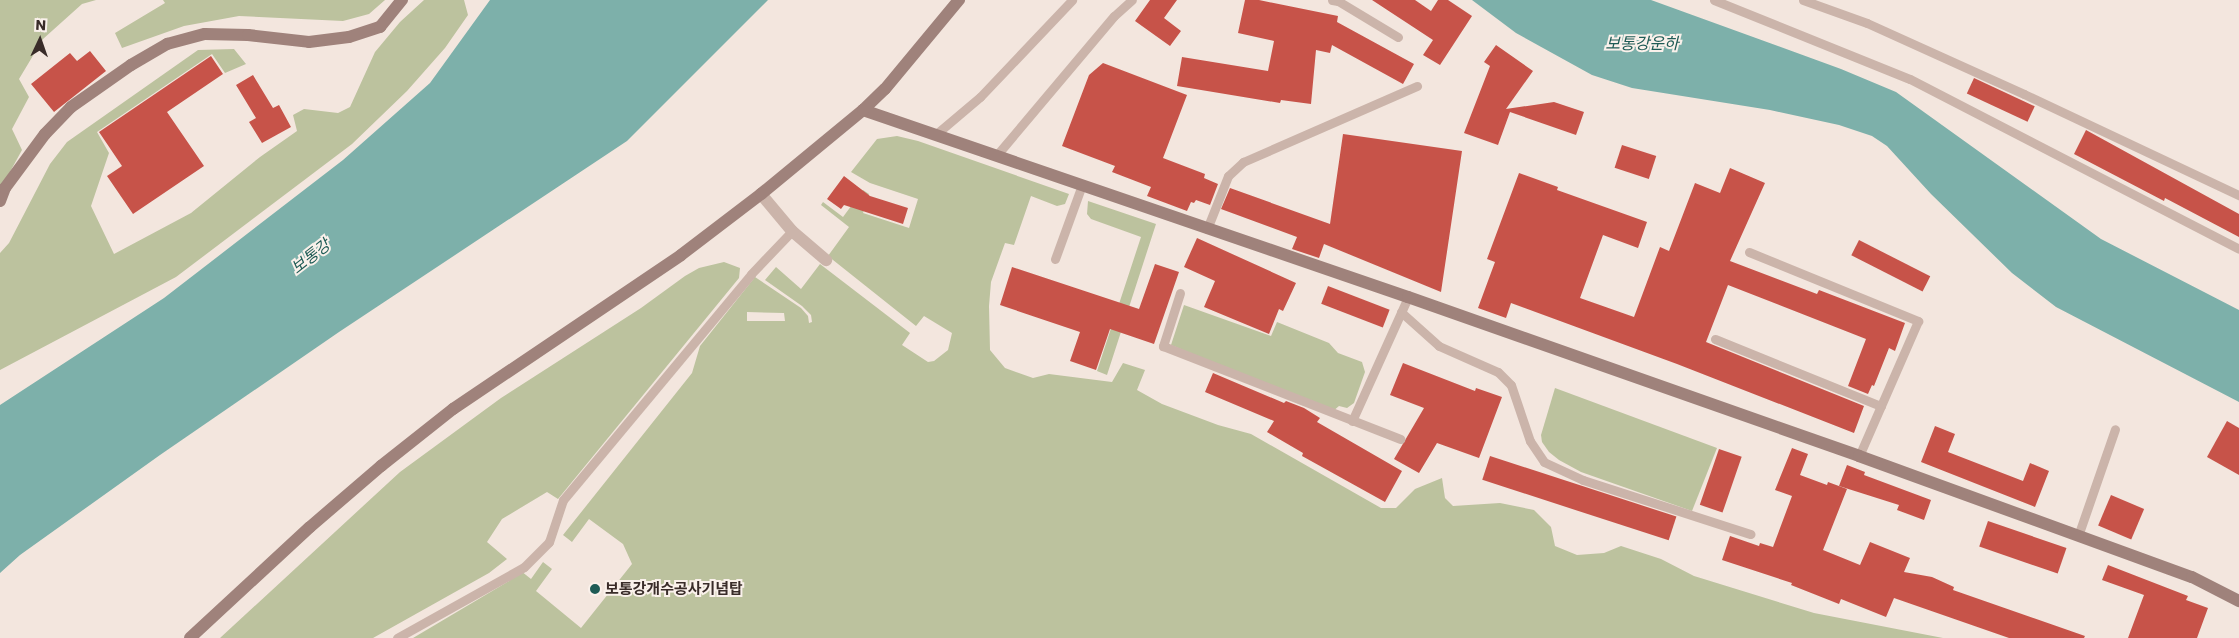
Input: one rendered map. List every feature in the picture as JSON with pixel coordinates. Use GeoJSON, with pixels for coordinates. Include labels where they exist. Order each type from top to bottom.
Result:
{"type":"FeatureCollection","features":[{"type":"Feature","properties":{"kind":"street"},"geometry":{"type":"LineString","coordinates":[[0,201],[5,188],[45,134],[71,107],[131,65],[167,44],[205,34],[248,34],[308,42],[349,37],[380,27],[402,0]]}},
{"type":"Feature","properties":{"kind":"street"},"geometry":{"type":"LineString","coordinates":[[190,638],[310,527],[446,415],[518,363],[680,255],[761,194],[863,110],[885,89],[959,0]]}},
{"type":"Feature","properties":{"kind":"street"},"geometry":{"type":"LineString","coordinates":[[863,110],[1408,297],[1859,456],[2192,577],[2239,601]]}},
{"type":"Feature","properties":{"kind":"street"},"geometry":{"type":"LineString","coordinates":[[761,194],[792,231],[826,260]]}},
{"type":"Feature","properties":{"kind":"lane"},"geometry":{"type":"LineString","coordinates":[[935,135],[980,97],[1072,0]]}},
{"type":"Feature","properties":{"kind":"lane"},"geometry":{"type":"LineString","coordinates":[[996,156],[1114,16],[1132,0]]}},
{"type":"Feature","properties":{"kind":"lane"},"geometry":{"type":"LineString","coordinates":[[1332,0],[1338,1],[1398,37]]}},
{"type":"Feature","properties":{"kind":"lane"},"geometry":{"type":"LineString","coordinates":[[1714,0],[1910,79],[2239,249]]}},
{"type":"Feature","properties":{"kind":"lane"},"geometry":{"type":"LineString","coordinates":[[1804,0],[1876,27],[2239,195]]}},
{"type":"Feature","properties":{"kind":"lane"},"geometry":{"type":"LineString","coordinates":[[1207,229],[1228,176],[1243,162],[1417,86]]}},
{"type":"Feature","properties":{"kind":"lane"},"geometry":{"type":"LineString","coordinates":[[1055,259],[1082,185]]}},
{"type":"Feature","properties":{"kind":"lane"},"geometry":{"type":"LineString","coordinates":[[397,638],[524,567],[549,542],[563,500],[751,274],[792,231]]}},
{"type":"Feature","properties":{"kind":"lane"},"geometry":{"type":"LineString","coordinates":[[1749,252],[1918,321],[1859,456]]}},
{"type":"Feature","properties":{"kind":"lane"},"geometry":{"type":"LineString","coordinates":[[1180,293],[1163,346],[1400,439]]}},
{"type":"Feature","properties":{"kind":"lane"},"geometry":{"type":"LineString","coordinates":[[1352,421],[1408,297]]}},
{"type":"Feature","properties":{"kind":"lane"},"geometry":{"type":"LineString","coordinates":[[1401,312],[1440,346],[1498,372],[1512,384],[1530,441],[1544,462],[1583,480],[1750,534]]}},
{"type":"Feature","properties":{"kind":"lane"},"geometry":{"type":"LineString","coordinates":[[1715,339],[1881,406]]}},
{"type":"Feature","properties":{"kind":"lane"},"geometry":{"type":"LineString","coordinates":[[2078,536],[2115,429]]}},
{"type":"Feature","properties":{"kind":"green space"},"geometry":{"type":"Polygon","coordinates":[[[0,0],[96,0],[82,4],[43,39],[19,79],[29,97],[12,129],[22,150],[0,190],[0,0]]]}},
{"type":"Feature","properties":{"kind":"green space"},"geometry":{"type":"Polygon","coordinates":[[[163,0],[385,0],[369,14],[343,21],[239,16],[184,26],[122,48],[115,33],[165,3],[163,0]]]}},
{"type":"Feature","properties":{"kind":"green space"},"geometry":{"type":"Polygon","coordinates":[[[424,0],[464,0],[468,15],[445,48],[407,91],[352,144],[176,277],[0,370],[0,253],[9,243],[50,164],[67,142],[198,50],[234,49],[246,64],[225,73],[212,54],[97,132],[109,153],[91,206],[114,254],[191,213],[260,157],[297,131],[293,115],[304,109],[338,113],[350,107],[375,52],[400,22],[424,0]]]}},
{"type":"Feature","properties":{"kind":"green space"},"geometry":{"type":"Polygon","coordinates":[[[897,136],[918,141],[1069,194],[1065,204],[1057,206],[1031,196],[1014,245],[1005,243],[991,282],[989,306],[990,350],[1005,368],[1033,378],[1049,374],[1112,382],[1123,363],[1145,370],[1137,390],[1162,404],[1218,425],[1251,434],[1381,508],[1396,508],[1415,489],[1442,478],[1445,498],[1453,506],[1500,503],[1534,510],[1551,527],[1555,546],[1577,555],[1604,553],[1621,546],[1661,559],[1694,576],[1814,613],[1943,638],[413,638],[509,581],[521,571],[531,579],[543,562],[552,569],[536,591],[581,628],[632,564],[623,544],[589,519],[572,542],[563,535],[692,373],[700,346],[755,277],[801,308],[808,316],[809,323],[812,322],[811,315],[802,306],[765,280],[776,267],[801,289],[820,264],[910,333],[902,345],[928,362],[934,361],[948,350],[952,333],[924,316],[916,326],[828,256],[849,227],[821,205],[823,202],[843,217],[863,190],[869,194],[863,213],[909,228],[918,199],[870,183],[851,172],[877,139],[897,136]],[[747,312],[747,321],[785,321],[784,313],[747,312]]]}},
{"type":"Feature","properties":{"kind":"green space"},"geometry":{"type":"Polygon","coordinates":[[[1088,201],[1156,224],[1107,375],[1097,371],[1141,237],[1091,219],[1087,214],[1088,201]]]}},
{"type":"Feature","properties":{"kind":"green space"},"geometry":{"type":"Polygon","coordinates":[[[724,262],[740,268],[739,278],[558,499],[547,492],[502,519],[487,542],[507,559],[489,573],[373,638],[220,638],[400,472],[501,398],[641,308],[685,276],[699,268],[724,262]]]}},
{"type":"Feature","properties":{"kind":"green space"},"geometry":{"type":"Polygon","coordinates":[[[1184,305],[1271,336],[1277,322],[1329,343],[1338,353],[1362,362],[1365,372],[1354,403],[1347,408],[1339,406],[1332,412],[1171,345],[1184,305]]]}},
{"type":"Feature","properties":{"kind":"green space"},"geometry":{"type":"Polygon","coordinates":[[[1555,388],[1717,448],[1692,511],[1581,472],[1549,452],[1542,442],[1541,435],[1555,388]]]}},
{"type":"Feature","properties":{"kind":"water","name":"보통강"},"geometry":{"type":"Polygon","coordinates":[[[490,0],[768,0],[627,141],[339,332],[160,455],[20,555],[0,573],[0,405],[164,298],[343,160],[430,83],[490,0]]]}},
{"type":"Feature","properties":{"kind":"water","name":"보통강운하"},"geometry":{"type":"Polygon","coordinates":[[[1472,0],[1651,0],[1841,69],[1896,92],[2101,239],[2239,310],[2239,402],[2056,307],[2012,273],[1931,194],[1887,146],[1872,136],[1839,125],[1770,110],[1632,88],[1592,75],[1516,33],[1472,0]]]}},
{"type":"Feature","properties":{"kind":"building"},"geometry":{"type":"Polygon","coordinates":[[[1150,0],[1177,0],[1164,18],[1181,31],[1170,46],[1135,21],[1150,0]]]}},
{"type":"Feature","properties":{"kind":"building"},"geometry":{"type":"Polygon","coordinates":[[[1245,0],[1259,0],[1338,16],[1337,22],[1414,64],[1403,84],[1332,45],[1330,53],[1316,50],[1311,104],[1281,100],[1280,103],[1177,86],[1182,57],[1268,71],[1274,41],[1238,33],[1245,0]]]}},
{"type":"Feature","properties":{"kind":"building"},"geometry":{"type":"Polygon","coordinates":[[[1372,0],[1415,0],[1431,11],[1438,0],[1448,0],[1472,16],[1440,65],[1423,55],[1433,40],[1372,0]]]}},
{"type":"Feature","properties":{"kind":"building"},"geometry":{"type":"Polygon","coordinates":[[[1496,45],[1533,71],[1506,109],[1554,102],[1584,112],[1576,135],[1510,112],[1498,145],[1464,133],[1490,66],[1484,62],[1496,45]]]}},
{"type":"Feature","properties":{"kind":"building"},"geometry":{"type":"Polygon","coordinates":[[[90,51],[106,71],[54,112],[31,84],[70,53],[77,61],[90,51]]]}},
{"type":"Feature","properties":{"kind":"building"},"geometry":{"type":"Polygon","coordinates":[[[211,56],[223,74],[167,112],[204,166],[133,214],[107,176],[122,166],[99,132],[211,56]]]}},
{"type":"Feature","properties":{"kind":"building"},"geometry":{"type":"Polygon","coordinates":[[[1103,63],[1187,95],[1163,158],[1205,174],[1204,178],[1218,184],[1210,205],[1196,200],[1194,203],[1191,202],[1187,211],[1147,196],[1151,187],[1112,172],[1115,166],[1062,146],[1089,75],[1103,63]]]}},
{"type":"Feature","properties":{"kind":"building"},"geometry":{"type":"Polygon","coordinates":[[[253,75],[273,108],[279,105],[291,127],[262,143],[249,122],[256,118],[236,85],[253,75]]]}},
{"type":"Feature","properties":{"kind":"building"},"geometry":{"type":"Polygon","coordinates":[[[1974,78],[2035,106],[2028,122],[1967,93],[1974,78]]]}},
{"type":"Feature","properties":{"kind":"building"},"geometry":{"type":"Polygon","coordinates":[[[2086,130],[2239,214],[2239,237],[2165,198],[2164,201],[2074,154],[2086,130]]]}},
{"type":"Feature","properties":{"kind":"building"},"geometry":{"type":"Polygon","coordinates":[[[1343,134],[1462,151],[1441,292],[1324,244],[1319,258],[1292,249],[1297,237],[1221,209],[1230,188],[1330,224],[1343,134]]]}},
{"type":"Feature","properties":{"kind":"building"},"geometry":{"type":"Polygon","coordinates":[[[1622,145],[1656,156],[1649,179],[1615,168],[1622,145]]]}},
{"type":"Feature","properties":{"kind":"building"},"geometry":{"type":"Polygon","coordinates":[[[1730,168],[1765,183],[1730,261],[1817,294],[1819,290],[1905,323],[1895,351],[1889,348],[1874,386],[1872,385],[1868,394],[1848,386],[1866,339],[1728,285],[1706,342],[1864,406],[1854,433],[1677,364],[1511,303],[1506,318],[1478,308],[1495,262],[1487,259],[1519,173],[1558,187],[1557,190],[1647,222],[1638,248],[1603,235],[1580,298],[1634,317],[1660,247],[1669,251],[1695,183],[1720,193],[1730,168]]]}},
{"type":"Feature","properties":{"kind":"building"},"geometry":{"type":"Polygon","coordinates":[[[844,176],[870,196],[908,208],[903,224],[844,205],[841,209],[827,199],[844,176]]]}},
{"type":"Feature","properties":{"kind":"building"},"geometry":{"type":"Polygon","coordinates":[[[1197,238],[1296,283],[1283,311],[1279,309],[1269,334],[1204,307],[1215,281],[1184,267],[1197,238]]]}},
{"type":"Feature","properties":{"kind":"building"},"geometry":{"type":"Polygon","coordinates":[[[1859,240],[1930,276],[1923,291],[1851,255],[1859,240]]]}},
{"type":"Feature","properties":{"kind":"building"},"geometry":{"type":"Polygon","coordinates":[[[1155,264],[1179,272],[1154,344],[1110,329],[1096,370],[1070,361],[1080,332],[1000,305],[1012,267],[1139,309],[1155,264]]]}},
{"type":"Feature","properties":{"kind":"building"},"geometry":{"type":"Polygon","coordinates":[[[1328,286],[1390,310],[1383,327],[1321,304],[1328,286]]]}},
{"type":"Feature","properties":{"kind":"building"},"geometry":{"type":"Polygon","coordinates":[[[1403,363],[1475,391],[1476,388],[1502,397],[1479,458],[1437,443],[1419,473],[1394,459],[1424,408],[1390,395],[1403,363]]]}},
{"type":"Feature","properties":{"kind":"building"},"geometry":{"type":"Polygon","coordinates":[[[1213,373],[1284,403],[1286,401],[1304,408],[1320,418],[1317,422],[1402,471],[1385,502],[1302,456],[1303,453],[1267,432],[1274,421],[1205,392],[1213,373]]]}},
{"type":"Feature","properties":{"kind":"building"},"geometry":{"type":"Polygon","coordinates":[[[2227,421],[2239,428],[2239,475],[2207,457],[2227,421]]]}},
{"type":"Feature","properties":{"kind":"building"},"geometry":{"type":"Polygon","coordinates":[[[1935,426],[1955,434],[1948,452],[2023,481],[2030,463],[2049,471],[2035,507],[1921,462],[1935,426]]]}},
{"type":"Feature","properties":{"kind":"building"},"geometry":{"type":"Polygon","coordinates":[[[1792,448],[1808,454],[1800,475],[1827,485],[1828,482],[1847,489],[1823,550],[1860,565],[1870,542],[1910,558],[1904,572],[1932,577],[1954,587],[1953,590],[2085,636],[2084,638],[2009,638],[1894,598],[1886,617],[1841,599],[1839,604],[1791,585],[1792,583],[1722,560],[1730,536],[1759,546],[1760,543],[1773,547],[1792,496],[1775,490],[1792,448]]]}},
{"type":"Feature","properties":{"kind":"building"},"geometry":{"type":"Polygon","coordinates":[[[1719,449],[1742,457],[1722,513],[1700,505],[1719,449]]]}},
{"type":"Feature","properties":{"kind":"building"},"geometry":{"type":"Polygon","coordinates":[[[1490,456],[1676,517],[1669,540],[1482,480],[1490,456]]]}},
{"type":"Feature","properties":{"kind":"building"},"geometry":{"type":"Polygon","coordinates":[[[1847,465],[1865,472],[1864,475],[1931,500],[1924,520],[1897,510],[1899,505],[1839,486],[1847,465]]]}},
{"type":"Feature","properties":{"kind":"building"},"geometry":{"type":"Polygon","coordinates":[[[2111,495],[2144,509],[2131,539],[2098,525],[2111,495]]]}},
{"type":"Feature","properties":{"kind":"building"},"geometry":{"type":"Polygon","coordinates":[[[1988,521],[2066,548],[2058,574],[1979,547],[1988,521]]]}},
{"type":"Feature","properties":{"kind":"building"},"geometry":{"type":"Polygon","coordinates":[[[2108,565],[2188,596],[2186,600],[2208,608],[2197,638],[2128,638],[2144,595],[2102,580],[2108,565]]]}},
{"type":"Feature","properties":{"kind":"place","name":"보통강개수공사기념탑"},"geometry":{"type":"Point","coordinates":[595,589]}}]}
